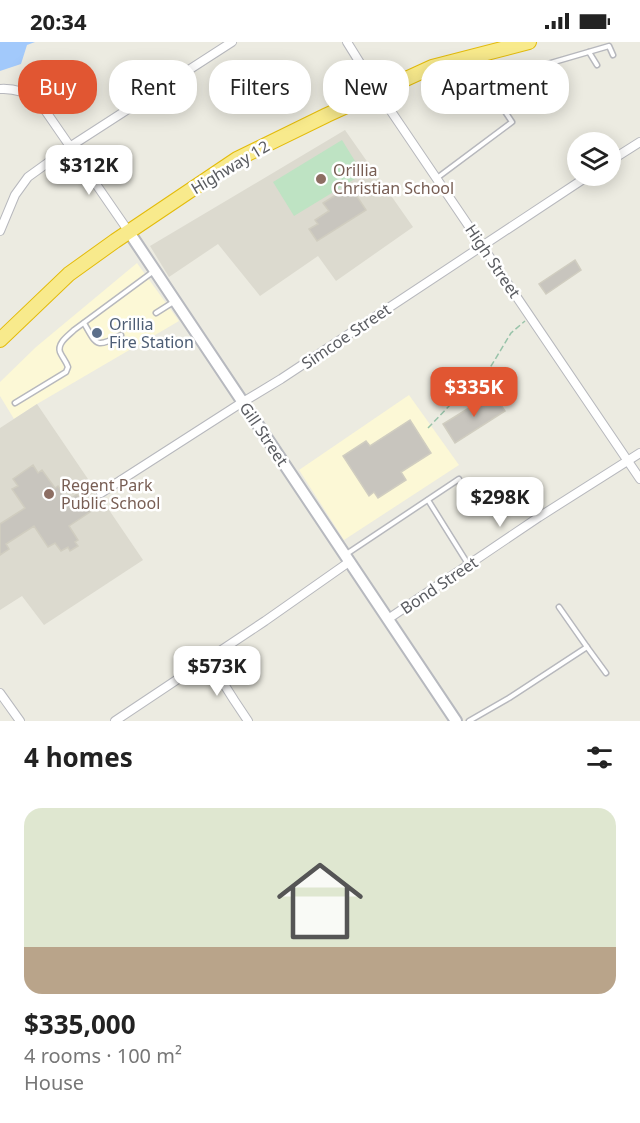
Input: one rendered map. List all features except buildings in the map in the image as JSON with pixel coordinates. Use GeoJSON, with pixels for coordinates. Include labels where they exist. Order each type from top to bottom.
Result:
{"type":"FeatureCollection","features":[{"type":"Feature","properties":{"kind":"highway","name":"Highway 12"},"geometry":{"type":"LineString","coordinates":[[409,78],[432,67],[529,42]]}},
{"type":"Feature","properties":{"kind":"highway","name":"Highway 12"},"geometry":{"type":"LineString","coordinates":[[0,340],[69,274],[129,232],[237,159],[332,114]]}},
{"type":"Feature","properties":{"kind":"main road","name":"Gill Street"},"geometry":{"type":"LineString","coordinates":[[129,232],[456,721]]}},
{"type":"Feature","properties":{"kind":"street"},"geometry":{"type":"LineString","coordinates":[[0,231],[15,195],[28,177],[71,146],[232,42]]}},
{"type":"Feature","properties":{"kind":"street","name":"High Street"},"geometry":{"type":"LineString","coordinates":[[347,42],[358,60]]}},
{"type":"Feature","properties":{"kind":"street","name":"Gill Street"},"geometry":{"type":"LineString","coordinates":[[0,89],[20,90],[38,100],[129,232]]}},
{"type":"Feature","properties":{"kind":"street","name":"High Street"},"geometry":{"type":"LineString","coordinates":[[393,114],[640,479]]}},
{"type":"Feature","properties":{"kind":"street"},"geometry":{"type":"LineString","coordinates":[[621,154],[640,142]]}},
{"type":"Feature","properties":{"kind":"street","name":"Simcoe Street"},"geometry":{"type":"LineString","coordinates":[[101,493],[281,379],[573,186]]}},
{"type":"Feature","properties":{"kind":"street","name":"Bond Street"},"geometry":{"type":"LineString","coordinates":[[388,619],[539,517],[640,453]]}},
{"type":"Feature","properties":{"kind":"street"},"geometry":{"type":"LineString","coordinates":[[115,721],[265,621],[347,558]]}},
{"type":"Feature","properties":{"kind":"street"},"geometry":{"type":"LineString","coordinates":[[208,659],[249,721]]}},
{"type":"Feature","properties":{"kind":"street"},"geometry":{"type":"LineString","coordinates":[[0,693],[20,721]]}},
{"type":"Feature","properties":{"kind":"lane"},"geometry":{"type":"LineString","coordinates":[[561,60],[609,46],[613,54]]}},
{"type":"Feature","properties":{"kind":"lane"},"geometry":{"type":"LineString","coordinates":[[589,52],[597,65]]}},
{"type":"Feature","properties":{"kind":"lane"},"geometry":{"type":"LineString","coordinates":[[437,178],[512,122],[507,114]]}},
{"type":"Feature","properties":{"kind":"lane"},"geometry":{"type":"LineString","coordinates":[[15,403],[66,372],[67,362],[59,348],[74,330],[155,271]]}},
{"type":"Feature","properties":{"kind":"lane"},"geometry":{"type":"LineString","coordinates":[[156,313],[175,301]]}},
{"type":"Feature","properties":{"kind":"lane"},"geometry":{"type":"LineString","coordinates":[[84,323],[94,340],[100,343],[106,343],[121,335]]}},
{"type":"Feature","properties":{"kind":"lane"},"geometry":{"type":"LineString","coordinates":[[347,558],[459,479]]}},
{"type":"Feature","properties":{"kind":"lane"},"geometry":{"type":"LineString","coordinates":[[428,500],[469,565]]}},
{"type":"Feature","properties":{"kind":"lane"},"geometry":{"type":"LineString","coordinates":[[559,607],[606,674]]}},
{"type":"Feature","properties":{"kind":"lane"},"geometry":{"type":"LineString","coordinates":[[469,721],[587,647]]}},
{"type":"Feature","properties":{"kind":"path"},"geometry":{"type":"LineString","coordinates":[[428,428],[450,405],[476,391],[511,333],[530,316]]}},
{"type":"Feature","properties":{"kind":"shaded area","name":"Orillia Christian School"},"geometry":{"type":"Polygon","coordinates":[[[345,130],[413,227],[336,281],[318,256],[260,296],[218,244],[169,277],[150,246],[345,130]]]}},
{"type":"Feature","properties":{"kind":"shaded area"},"geometry":{"type":"Polygon","coordinates":[[[137,263],[179,321],[14,419],[0,396],[0,382],[36,347],[137,263]]]}},
{"type":"Feature","properties":{"kind":"shaded area"},"geometry":{"type":"Polygon","coordinates":[[[409,395],[459,465],[344,540],[299,470],[409,395]]]}},
{"type":"Feature","properties":{"kind":"shaded area","name":"Regent Park Public School"},"geometry":{"type":"Polygon","coordinates":[[[37,404],[143,560],[44,625],[22,596],[0,610],[0,428],[37,404]]]}},
{"type":"Feature","properties":{"kind":"green space"},"geometry":{"type":"Polygon","coordinates":[[[342,140],[363,174],[294,216],[273,182],[342,140]]]}},
{"type":"Feature","properties":{"kind":"water"},"geometry":{"type":"Polygon","coordinates":[[[0,42],[35,42],[27,45],[22,60],[18,60],[18,65],[0,71],[0,42]]]}},
{"type":"Feature","properties":{"kind":"place","name":"Orillia Christian School"},"geometry":{"type":"Point","coordinates":[321,179]}},
{"type":"Feature","properties":{"kind":"place","name":"Orillia Fire Station"},"geometry":{"type":"Point","coordinates":[97,333]}},
{"type":"Feature","properties":{"kind":"place","name":"Regent Park Public School"},"geometry":{"type":"Point","coordinates":[49,494]}}]}
